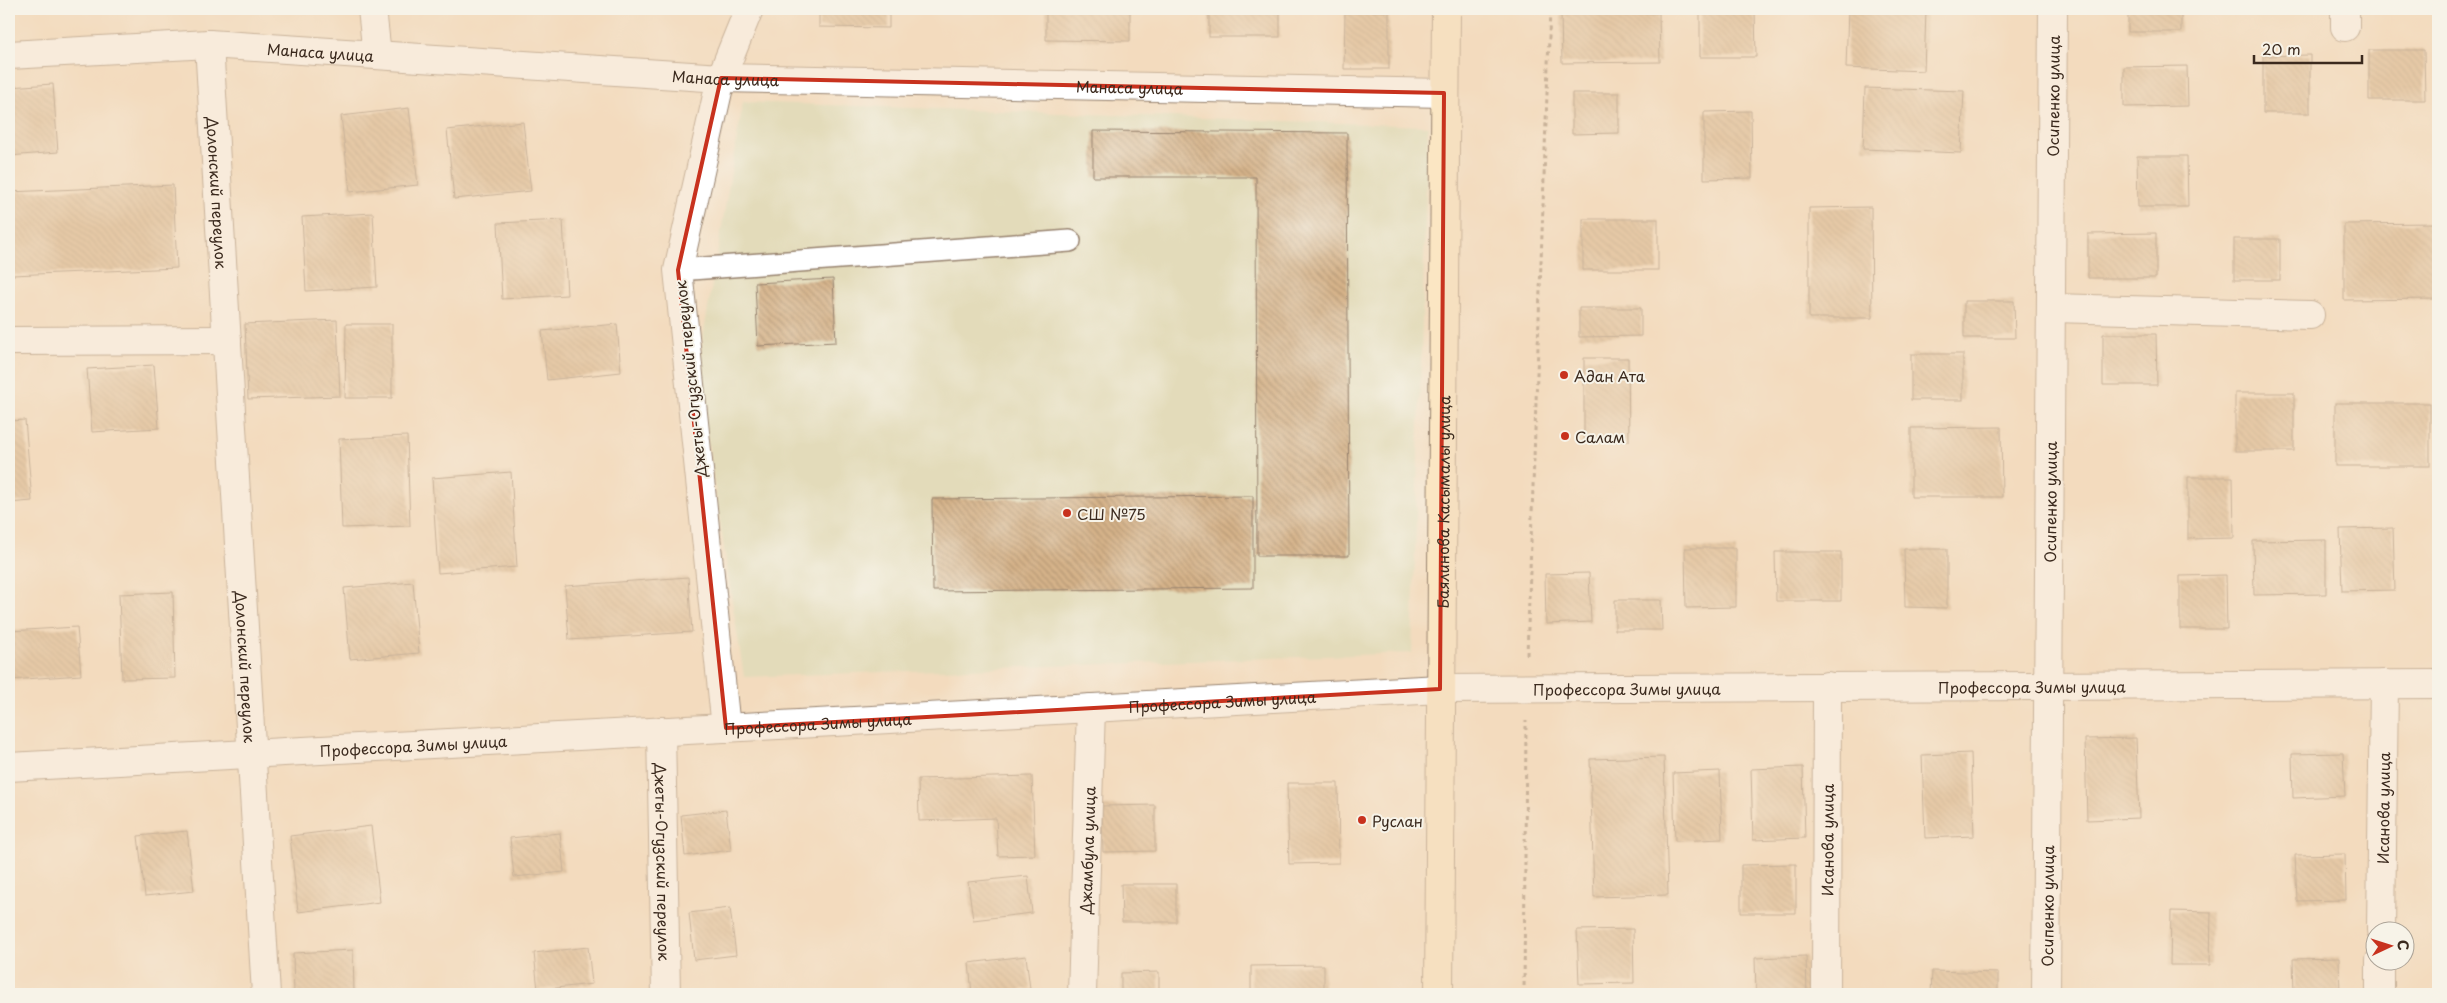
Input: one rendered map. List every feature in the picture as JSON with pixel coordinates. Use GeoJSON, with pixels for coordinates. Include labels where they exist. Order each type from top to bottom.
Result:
{"type":"FeatureCollection","features":[{"type":"Feature","properties":{"kind":"main road","name":"Баялинова Касымалы улица"},"geometry":{"type":"LineString","coordinates":[[1439,994],[1446,9]]}},
{"type":"Feature","properties":{"kind":"street"},"geometry":{"type":"LineString","coordinates":[[372,9],[377,55]]}},
{"type":"Feature","properties":{"kind":"street","name":"Джеты-Огузский переулок"},"geometry":{"type":"LineString","coordinates":[[726,728],[678,270],[721,78],[749,9]]}},
{"type":"Feature","properties":{"kind":"street","name":"Осипенко улица"},"geometry":{"type":"LineString","coordinates":[[2046,994],[2053,9]]}},
{"type":"Feature","properties":{"kind":"street","name":"Манаса улица"},"geometry":{"type":"LineString","coordinates":[[9,55],[209,44],[721,78],[1444,93]]}},
{"type":"Feature","properties":{"kind":"street","name":"Долонский переулок"},"geometry":{"type":"LineString","coordinates":[[209,44],[266,994]]}},
{"type":"Feature","properties":{"kind":"street"},"geometry":{"type":"LineString","coordinates":[[2052,308],[2310,315]]}},
{"type":"Feature","properties":{"kind":"street"},"geometry":{"type":"LineString","coordinates":[[9,341],[227,340]]}},
{"type":"Feature","properties":{"kind":"street","name":"Исанова улица"},"geometry":{"type":"LineString","coordinates":[[2381,920],[2384,684]]}},
{"type":"Feature","properties":{"kind":"street","name":"Профессора Зимы улица"},"geometry":{"type":"LineString","coordinates":[[9,767],[1440,689],[1526,687],[2438,684]]}},
{"type":"Feature","properties":{"kind":"street","name":"Исанова улица"},"geometry":{"type":"LineString","coordinates":[[1826,994],[1827,686]]}},
{"type":"Feature","properties":{"kind":"street","name":"Джамбула улица"},"geometry":{"type":"LineString","coordinates":[[1082,994],[1091,708]]}},
{"type":"Feature","properties":{"kind":"street","name":"Джеты-Огузский переулок"},"geometry":{"type":"LineString","coordinates":[[661,731],[666,994]]}},
{"type":"Feature","properties":{"kind":"street"},"geometry":{"type":"LineString","coordinates":[[2380,970],[2380,994]]}},
{"type":"Feature","properties":{"kind":"lane"},"geometry":{"type":"LineString","coordinates":[[678,270],[1070,241]]}},
{"type":"Feature","properties":{"kind":"path"},"geometry":{"type":"LineString","coordinates":[[1524,994],[1526,687],[1550,9]]}},
{"type":"Feature","properties":{"kind":"highlighted area"},"geometry":{"type":"Polygon","coordinates":[[[721,78],[1444,93],[1440,689],[726,728],[678,270],[721,78]]]}},
{"type":"Feature","properties":{"kind":"shaded area","name":"СШ №75"},"geometry":{"type":"Polygon","coordinates":[[[743,102],[1428,126],[1412,653],[744,677],[697,373],[743,102]]]}},
{"type":"Feature","properties":{"kind":"building"},"geometry":{"type":"Polygon","coordinates":[[[819,9],[889,9],[889,28],[819,27],[819,9]]]}},
{"type":"Feature","properties":{"kind":"building"},"geometry":{"type":"Polygon","coordinates":[[[1046,9],[1130,9],[1130,41],[1046,40],[1046,9]]]}},
{"type":"Feature","properties":{"kind":"building"},"geometry":{"type":"Polygon","coordinates":[[[1209,9],[1280,9],[1280,37],[1209,37],[1209,9]]]}},
{"type":"Feature","properties":{"kind":"building"},"geometry":{"type":"Polygon","coordinates":[[[1700,9],[1755,9],[1756,57],[1700,57],[1700,9]]]}},
{"type":"Feature","properties":{"kind":"building"},"geometry":{"type":"Polygon","coordinates":[[[1848,9],[1926,10],[1924,71],[1846,68],[1848,9]]]}},
{"type":"Feature","properties":{"kind":"building"},"geometry":{"type":"Polygon","coordinates":[[[2128,9],[2181,9],[2181,32],[2128,32],[2128,9]]]}},
{"type":"Feature","properties":{"kind":"building"},"geometry":{"type":"Polygon","coordinates":[[[1345,11],[1389,11],[1389,69],[1344,69],[1345,11]]]}},
{"type":"Feature","properties":{"kind":"building"},"geometry":{"type":"Polygon","coordinates":[[[1561,13],[1659,13],[1660,62],[1562,63],[1561,13]]]}},
{"type":"Feature","properties":{"kind":"building"},"geometry":{"type":"Polygon","coordinates":[[[2369,50],[2424,50],[2425,100],[2369,100],[2369,50]]]}},
{"type":"Feature","properties":{"kind":"building"},"geometry":{"type":"Polygon","coordinates":[[[2310,55],[2310,113],[2263,113],[2263,56],[2310,55]]]}},
{"type":"Feature","properties":{"kind":"building"},"geometry":{"type":"Polygon","coordinates":[[[2187,66],[2188,106],[2124,107],[2124,67],[2187,66]]]}},
{"type":"Feature","properties":{"kind":"building"},"geometry":{"type":"Polygon","coordinates":[[[53,84],[58,152],[9,156],[9,87],[53,84]]]}},
{"type":"Feature","properties":{"kind":"building"},"geometry":{"type":"Polygon","coordinates":[[[1865,88],[1964,91],[1961,153],[1863,149],[1865,88]]]}},
{"type":"Feature","properties":{"kind":"building"},"geometry":{"type":"Polygon","coordinates":[[[1572,93],[1619,93],[1619,133],[1572,134],[1572,93]]]}},
{"type":"Feature","properties":{"kind":"building"},"geometry":{"type":"Polygon","coordinates":[[[409,108],[418,185],[350,192],[341,116],[409,108]]]}},
{"type":"Feature","properties":{"kind":"building"},"geometry":{"type":"Polygon","coordinates":[[[1751,111],[1752,178],[1704,179],[1704,112],[1751,111]]]}},
{"type":"Feature","properties":{"kind":"building"},"geometry":{"type":"Polygon","coordinates":[[[523,122],[531,191],[454,199],[447,130],[523,122]]]}},
{"type":"Feature","properties":{"kind":"building"},"geometry":{"type":"Polygon","coordinates":[[[1093,131],[1347,133],[1349,556],[1257,556],[1256,177],[1093,177],[1093,131]]]}},
{"type":"Feature","properties":{"kind":"building"},"geometry":{"type":"Polygon","coordinates":[[[2137,156],[2187,156],[2188,207],[2138,207],[2137,156]]]}},
{"type":"Feature","properties":{"kind":"building"},"geometry":{"type":"Polygon","coordinates":[[[173,185],[177,268],[12,275],[9,192],[173,185]]]}},
{"type":"Feature","properties":{"kind":"building"},"geometry":{"type":"Polygon","coordinates":[[[1871,207],[1872,318],[1809,318],[1809,208],[1871,207]]]}},
{"type":"Feature","properties":{"kind":"building"},"geometry":{"type":"Polygon","coordinates":[[[373,213],[377,287],[306,291],[302,217],[373,213]]]}},
{"type":"Feature","properties":{"kind":"building"},"geometry":{"type":"Polygon","coordinates":[[[1583,219],[1658,219],[1658,270],[1583,270],[1583,219]]]}},
{"type":"Feature","properties":{"kind":"building"},"geometry":{"type":"Polygon","coordinates":[[[563,220],[567,295],[502,299],[498,223],[563,220]]]}},
{"type":"Feature","properties":{"kind":"building"},"geometry":{"type":"Polygon","coordinates":[[[2438,223],[2438,299],[2344,300],[2344,224],[2438,223]]]}},
{"type":"Feature","properties":{"kind":"building"},"geometry":{"type":"Polygon","coordinates":[[[2156,233],[2156,278],[2088,278],[2088,234],[2156,233]]]}},
{"type":"Feature","properties":{"kind":"building"},"geometry":{"type":"Polygon","coordinates":[[[2234,239],[2280,239],[2280,280],[2234,280],[2234,239]]]}},
{"type":"Feature","properties":{"kind":"building"},"geometry":{"type":"Polygon","coordinates":[[[833,279],[836,342],[758,346],[755,283],[833,279]]]}},
{"type":"Feature","properties":{"kind":"building"},"geometry":{"type":"Polygon","coordinates":[[[1964,301],[2014,301],[2015,338],[1964,338],[1964,301]]]}},
{"type":"Feature","properties":{"kind":"building"},"geometry":{"type":"Polygon","coordinates":[[[1579,308],[1641,308],[1641,336],[1579,337],[1579,308]]]}},
{"type":"Feature","properties":{"kind":"building"},"geometry":{"type":"Polygon","coordinates":[[[337,320],[340,396],[248,399],[245,324],[337,320]]]}},
{"type":"Feature","properties":{"kind":"building"},"geometry":{"type":"Polygon","coordinates":[[[346,324],[392,324],[392,398],[345,398],[346,324]]]}},
{"type":"Feature","properties":{"kind":"building"},"geometry":{"type":"Polygon","coordinates":[[[617,324],[621,372],[547,380],[542,331],[617,324]]]}},
{"type":"Feature","properties":{"kind":"building"},"geometry":{"type":"Polygon","coordinates":[[[2103,334],[2156,334],[2157,385],[2103,385],[2103,334]]]}},
{"type":"Feature","properties":{"kind":"building"},"geometry":{"type":"Polygon","coordinates":[[[1911,354],[1963,354],[1963,400],[1911,400],[1911,354]]]}},
{"type":"Feature","properties":{"kind":"building"},"geometry":{"type":"Polygon","coordinates":[[[1584,358],[1628,358],[1629,441],[1584,441],[1584,358]]]}},
{"type":"Feature","properties":{"kind":"building"},"geometry":{"type":"Polygon","coordinates":[[[154,365],[159,428],[92,432],[87,369],[154,365]]]}},
{"type":"Feature","properties":{"kind":"building"},"geometry":{"type":"Polygon","coordinates":[[[2235,393],[2294,393],[2294,451],[2235,451],[2235,393]]]}},
{"type":"Feature","properties":{"kind":"building"},"geometry":{"type":"Polygon","coordinates":[[[2335,403],[2430,403],[2430,466],[2335,466],[2335,403]]]}},
{"type":"Feature","properties":{"kind":"building"},"geometry":{"type":"Polygon","coordinates":[[[25,420],[32,501],[9,503],[9,421],[25,420]]]}},
{"type":"Feature","properties":{"kind":"building"},"geometry":{"type":"Polygon","coordinates":[[[2001,427],[2002,497],[1911,497],[1911,428],[2001,427]]]}},
{"type":"Feature","properties":{"kind":"building"},"geometry":{"type":"Polygon","coordinates":[[[407,436],[410,526],[342,528],[339,439],[407,436]]]}},
{"type":"Feature","properties":{"kind":"building"},"geometry":{"type":"Polygon","coordinates":[[[511,472],[517,567],[438,573],[432,478],[511,472]]]}},
{"type":"Feature","properties":{"kind":"building"},"geometry":{"type":"Polygon","coordinates":[[[2188,477],[2233,477],[2234,538],[2188,539],[2188,477]]]}},
{"type":"Feature","properties":{"kind":"building"},"geometry":{"type":"Polygon","coordinates":[[[1253,496],[1253,588],[933,591],[932,499],[1253,496]]]}},
{"type":"Feature","properties":{"kind":"building"},"geometry":{"type":"Polygon","coordinates":[[[2393,528],[2395,590],[2342,591],[2340,529],[2393,528]]]}},
{"type":"Feature","properties":{"kind":"building"},"geometry":{"type":"Polygon","coordinates":[[[2326,540],[2326,594],[2254,595],[2253,541],[2326,540]]]}},
{"type":"Feature","properties":{"kind":"building"},"geometry":{"type":"Polygon","coordinates":[[[1685,548],[1736,548],[1736,607],[1686,608],[1685,548]]]}},
{"type":"Feature","properties":{"kind":"building"},"geometry":{"type":"Polygon","coordinates":[[[1904,549],[1947,549],[1947,608],[1905,607],[1904,549]]]}},
{"type":"Feature","properties":{"kind":"building"},"geometry":{"type":"Polygon","coordinates":[[[1775,552],[1841,552],[1841,601],[1776,601],[1775,552]]]}},
{"type":"Feature","properties":{"kind":"building"},"geometry":{"type":"Polygon","coordinates":[[[1589,573],[1591,622],[1546,624],[1545,574],[1589,573]]]}},
{"type":"Feature","properties":{"kind":"building"},"geometry":{"type":"Polygon","coordinates":[[[2226,575],[2227,629],[2180,629],[2180,576],[2226,575]]]}},
{"type":"Feature","properties":{"kind":"building"},"geometry":{"type":"Polygon","coordinates":[[[688,577],[692,632],[569,640],[565,586],[688,577]]]}},
{"type":"Feature","properties":{"kind":"building"},"geometry":{"type":"Polygon","coordinates":[[[413,582],[419,653],[350,659],[344,588],[413,582]]]}},
{"type":"Feature","properties":{"kind":"building"},"geometry":{"type":"Polygon","coordinates":[[[173,592],[175,678],[122,679],[119,594],[173,592]]]}},
{"type":"Feature","properties":{"kind":"building"},"geometry":{"type":"Polygon","coordinates":[[[1615,600],[1661,600],[1662,630],[1615,630],[1615,600]]]}},
{"type":"Feature","properties":{"kind":"building"},"geometry":{"type":"Polygon","coordinates":[[[77,627],[81,675],[10,680],[9,631],[77,627]]]}},
{"type":"Feature","properties":{"kind":"building"},"geometry":{"type":"Polygon","coordinates":[[[2136,738],[2139,818],[2087,820],[2085,739],[2136,738]]]}},
{"type":"Feature","properties":{"kind":"building"},"geometry":{"type":"Polygon","coordinates":[[[1971,753],[1974,836],[1925,838],[1922,755],[1971,753]]]}},
{"type":"Feature","properties":{"kind":"building"},"geometry":{"type":"Polygon","coordinates":[[[2343,753],[2345,796],[2293,798],[2292,754],[2343,753]]]}},
{"type":"Feature","properties":{"kind":"building"},"geometry":{"type":"Polygon","coordinates":[[[1664,757],[1668,895],[1594,897],[1590,759],[1664,757]]]}},
{"type":"Feature","properties":{"kind":"building"},"geometry":{"type":"Polygon","coordinates":[[[1803,767],[1805,838],[1753,840],[1751,769],[1803,767]]]}},
{"type":"Feature","properties":{"kind":"building"},"geometry":{"type":"Polygon","coordinates":[[[1720,771],[1722,839],[1675,841],[1673,773],[1720,771]]]}},
{"type":"Feature","properties":{"kind":"building"},"geometry":{"type":"Polygon","coordinates":[[[1032,776],[1035,855],[998,856],[996,818],[919,821],[918,779],[1032,776]]]}},
{"type":"Feature","properties":{"kind":"building"},"geometry":{"type":"Polygon","coordinates":[[[1287,783],[1338,783],[1339,863],[1289,864],[1287,783]]]}},
{"type":"Feature","properties":{"kind":"building"},"geometry":{"type":"Polygon","coordinates":[[[1155,805],[1155,851],[1103,852],[1102,806],[1155,805]]]}},
{"type":"Feature","properties":{"kind":"building"},"geometry":{"type":"Polygon","coordinates":[[[726,810],[731,850],[685,856],[681,815],[726,810]]]}},
{"type":"Feature","properties":{"kind":"building"},"geometry":{"type":"Polygon","coordinates":[[[371,826],[380,902],[298,912],[290,836],[371,826]]]}},
{"type":"Feature","properties":{"kind":"building"},"geometry":{"type":"Polygon","coordinates":[[[187,831],[194,891],[145,896],[138,836],[187,831]]]}},
{"type":"Feature","properties":{"kind":"building"},"geometry":{"type":"Polygon","coordinates":[[[560,833],[564,872],[514,877],[510,838],[560,833]]]}},
{"type":"Feature","properties":{"kind":"building"},"geometry":{"type":"Polygon","coordinates":[[[2345,854],[2346,900],[2297,901],[2295,855],[2345,854]]]}},
{"type":"Feature","properties":{"kind":"building"},"geometry":{"type":"Polygon","coordinates":[[[1796,864],[1796,913],[1741,913],[1741,865],[1796,864]]]}},
{"type":"Feature","properties":{"kind":"building"},"geometry":{"type":"Polygon","coordinates":[[[1028,876],[1032,913],[973,920],[968,882],[1028,876]]]}},
{"type":"Feature","properties":{"kind":"building"},"geometry":{"type":"Polygon","coordinates":[[[1121,884],[1176,884],[1176,922],[1122,922],[1121,884]]]}},
{"type":"Feature","properties":{"kind":"building"},"geometry":{"type":"Polygon","coordinates":[[[730,908],[736,955],[694,960],[689,913],[730,908]]]}},
{"type":"Feature","properties":{"kind":"building"},"geometry":{"type":"Polygon","coordinates":[[[2171,911],[2211,912],[2210,965],[2170,965],[2171,911]]]}},
{"type":"Feature","properties":{"kind":"building"},"geometry":{"type":"Polygon","coordinates":[[[1633,929],[1634,983],[1579,984],[1577,930],[1633,929]]]}},
{"type":"Feature","properties":{"kind":"building"},"geometry":{"type":"Polygon","coordinates":[[[588,947],[592,984],[538,990],[534,953],[588,947]]]}},
{"type":"Feature","properties":{"kind":"building"},"geometry":{"type":"Polygon","coordinates":[[[353,950],[354,994],[294,994],[293,953],[353,950]]]}},
{"type":"Feature","properties":{"kind":"building"},"geometry":{"type":"Polygon","coordinates":[[[1026,956],[1030,989],[972,994],[969,963],[1026,956]]]}},
{"type":"Feature","properties":{"kind":"building"},"geometry":{"type":"Polygon","coordinates":[[[1806,956],[1807,994],[1756,994],[1755,958],[1806,956]]]}},
{"type":"Feature","properties":{"kind":"building"},"geometry":{"type":"Polygon","coordinates":[[[2339,958],[2340,994],[2294,994],[2293,959],[2339,958]]]}},
{"type":"Feature","properties":{"kind":"building"},"geometry":{"type":"Polygon","coordinates":[[[1324,965],[1324,994],[1251,994],[1251,966],[1324,965]]]}},
{"type":"Feature","properties":{"kind":"building"},"geometry":{"type":"Polygon","coordinates":[[[1932,971],[1998,973],[1998,994],[1931,994],[1932,971]]]}},
{"type":"Feature","properties":{"kind":"building"},"geometry":{"type":"Polygon","coordinates":[[[1159,972],[1159,994],[1121,994],[1121,973],[1159,972]]]}},
{"type":"Feature","properties":{"kind":"place","name":"Адан Ата"},"geometry":{"type":"Point","coordinates":[1564,375]}},
{"type":"Feature","properties":{"kind":"place","name":"Салам"},"geometry":{"type":"Point","coordinates":[1565,436]}},
{"type":"Feature","properties":{"kind":"place","name":"СШ №75"},"geometry":{"type":"Point","coordinates":[1067,513]}},
{"type":"Feature","properties":{"kind":"place","name":"Руслан"},"geometry":{"type":"Point","coordinates":[1362,820]}}]}
